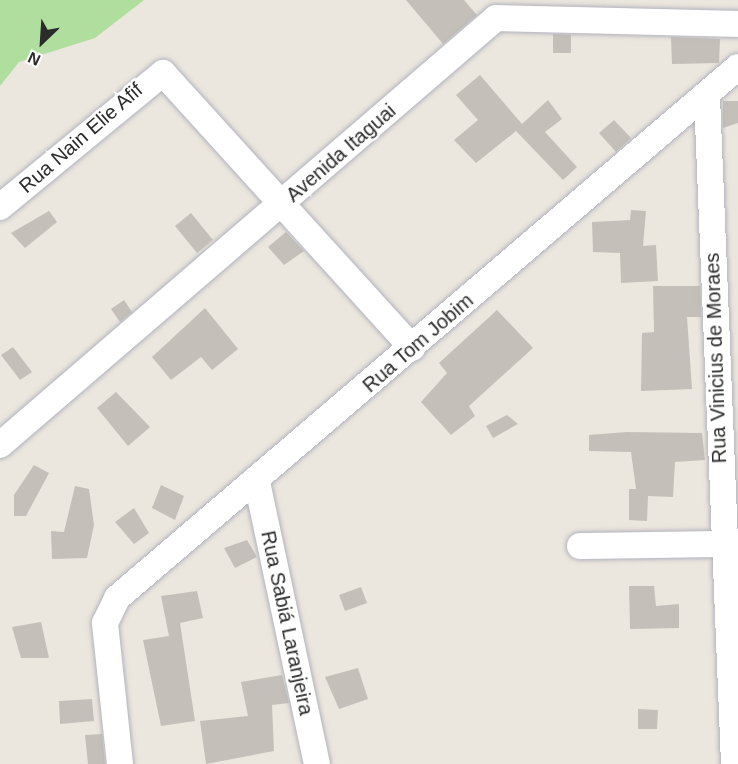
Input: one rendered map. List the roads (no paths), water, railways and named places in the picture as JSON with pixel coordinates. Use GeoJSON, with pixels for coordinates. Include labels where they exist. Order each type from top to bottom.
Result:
{"type":"FeatureCollection","features":[{"type":"Feature","properties":{"kind":"street","name":"Avenida Itaguai"},"geometry":{"type":"LineString","coordinates":[[0,445],[284,203],[496,18],[569,10],[738,24]]}},
{"type":"Feature","properties":{"kind":"street","name":"Rua Tom Jobim"},"geometry":{"type":"LineString","coordinates":[[120,764],[105,623],[117,597],[257,482],[707,97],[738,67]]}},
{"type":"Feature","properties":{"kind":"street","name":"Rua Nain Elie Afif"},"geometry":{"type":"LineString","coordinates":[[0,207],[163,73],[284,203]]}},
{"type":"Feature","properties":{"kind":"street","name":"Rua Vinicius de Moraes"},"geometry":{"type":"LineString","coordinates":[[707,97],[723,544],[734,764]]}},
{"type":"Feature","properties":{"kind":"street"},"geometry":{"type":"LineString","coordinates":[[284,203],[412,348]]}},
{"type":"Feature","properties":{"kind":"street","name":"Rua Sabiá Laranjeira"},"geometry":{"type":"LineString","coordinates":[[257,482],[317,764]]}},
{"type":"Feature","properties":{"kind":"street"},"geometry":{"type":"LineString","coordinates":[[580,546],[723,544]]}}]}
